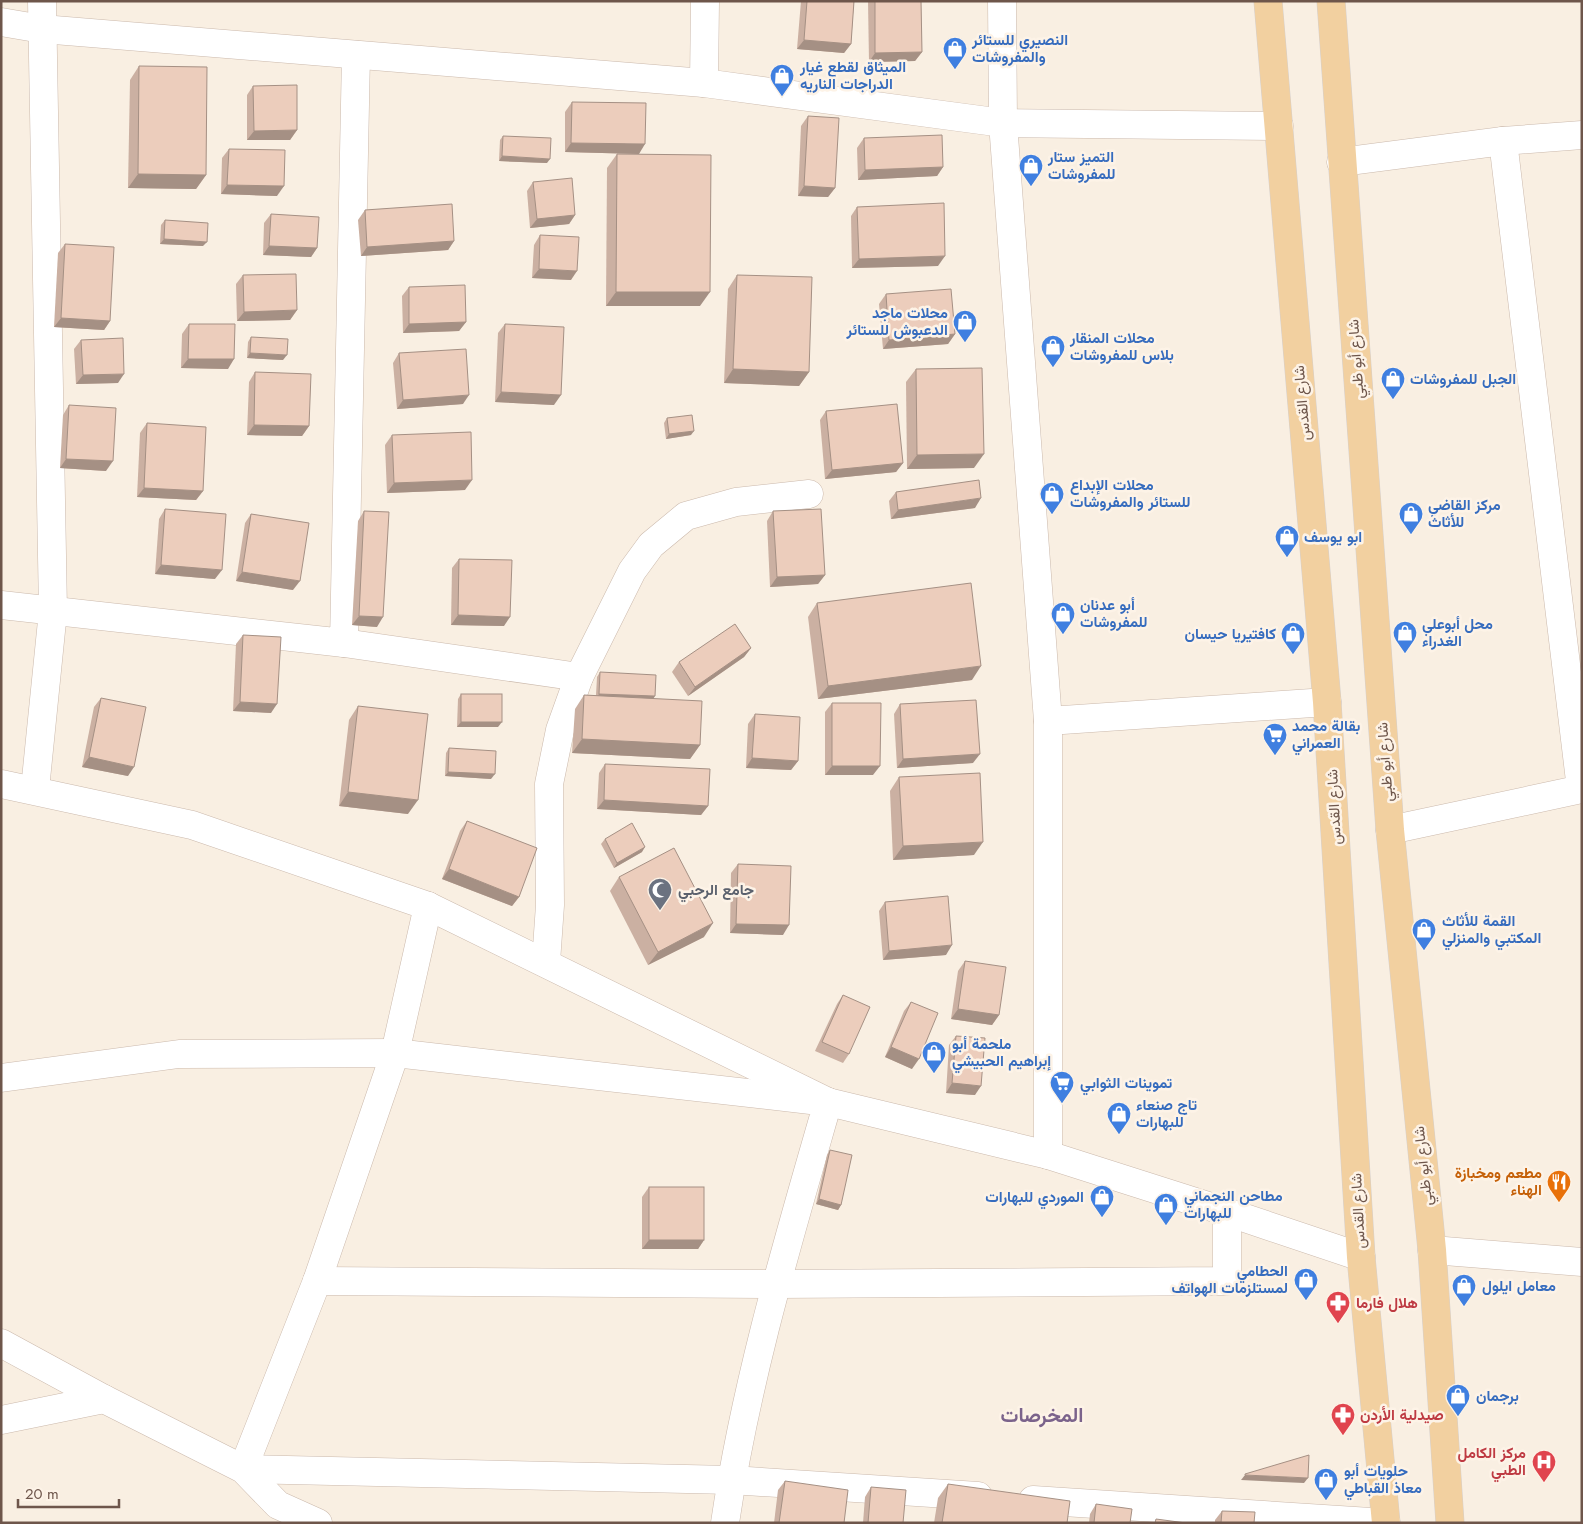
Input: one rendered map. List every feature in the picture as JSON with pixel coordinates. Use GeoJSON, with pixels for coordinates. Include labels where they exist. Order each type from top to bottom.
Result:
{"type":"FeatureCollection","features":[{"type":"Feature","properties":{"kind":"main road","name":"شارع القدس"},"geometry":{"type":"LineString","coordinates":[[1268,1],[1327,702],[1361,1257],[1386,1523]]}},
{"type":"Feature","properties":{"kind":"main road","name":"شارع أبو ظبي"},"geometry":{"type":"LineString","coordinates":[[1331,1],[1390,830],[1432,1250],[1450,1523]]}},
{"type":"Feature","properties":{"kind":"street"},"geometry":{"type":"LineString","coordinates":[[35,789],[53,611],[42,1]]}},
{"type":"Feature","properties":{"kind":"street"},"geometry":{"type":"LineString","coordinates":[[704,83],[705,1]]}},
{"type":"Feature","properties":{"kind":"street"},"geometry":{"type":"LineString","coordinates":[[1002,1],[1003,123],[1048,721],[1048,1155]]}},
{"type":"Feature","properties":{"kind":"street"},"geometry":{"type":"LineString","coordinates":[[1,22],[42,29],[704,83],[1003,123],[1279,126]]}},
{"type":"Feature","properties":{"kind":"street"},"geometry":{"type":"LineString","coordinates":[[344,643],[356,55]]}},
{"type":"Feature","properties":{"kind":"street"},"geometry":{"type":"LineString","coordinates":[[1341,162],[1503,140],[1582,135]]}},
{"type":"Feature","properties":{"kind":"street"},"geometry":{"type":"LineString","coordinates":[[1390,830],[1581,789],[1503,140]]}},
{"type":"Feature","properties":{"kind":"street"},"geometry":{"type":"LineString","coordinates":[[546,962],[550,905],[550,784],[560,730],[579,677],[632,572],[651,545],[686,516],[736,502],[809,494]]}},
{"type":"Feature","properties":{"kind":"street"},"geometry":{"type":"LineString","coordinates":[[1,605],[344,643],[579,677]]}},
{"type":"Feature","properties":{"kind":"street"},"geometry":{"type":"LineString","coordinates":[[1048,721],[1327,702]]}},
{"type":"Feature","properties":{"kind":"street"},"geometry":{"type":"LineString","coordinates":[[1,784],[35,789],[192,825],[428,906],[546,962],[828,1102]]}},
{"type":"Feature","properties":{"kind":"street"},"geometry":{"type":"LineString","coordinates":[[243,1469],[317,1281],[395,1053],[428,906]]}},
{"type":"Feature","properties":{"kind":"street"},"geometry":{"type":"LineString","coordinates":[[1,1078],[178,1054],[395,1053],[828,1102],[1048,1155],[1361,1257]]}},
{"type":"Feature","properties":{"kind":"street"},"geometry":{"type":"LineString","coordinates":[[725,1523],[732,1480],[776,1284],[828,1102]]}},
{"type":"Feature","properties":{"kind":"street"},"geometry":{"type":"LineString","coordinates":[[317,1281],[776,1284],[1227,1281],[1227,1212]]}},
{"type":"Feature","properties":{"kind":"street"},"geometry":{"type":"LineString","coordinates":[[1432,1250],[1582,1262]]}},
{"type":"Feature","properties":{"kind":"street"},"geometry":{"type":"LineString","coordinates":[[1,1343],[104,1399],[243,1469],[278,1505],[318,1523]]}},
{"type":"Feature","properties":{"kind":"street"},"geometry":{"type":"LineString","coordinates":[[1,1420],[104,1399]]}},
{"type":"Feature","properties":{"kind":"street"},"geometry":{"type":"LineString","coordinates":[[243,1469],[732,1480],[1386,1523]]}},
{"type":"Feature","properties":{"kind":"building"},"geometry":{"type":"Polygon","coordinates":[[[807,1],[854,1],[851,44],[804,40],[807,1]]]}},
{"type":"Feature","properties":{"kind":"building"},"geometry":{"type":"Polygon","coordinates":[[[875,1],[921,1],[922,52],[875,53],[875,1]]]}},
{"type":"Feature","properties":{"kind":"building"},"geometry":{"type":"Polygon","coordinates":[[[139,66],[207,67],[206,175],[138,174],[139,66]]]}},
{"type":"Feature","properties":{"kind":"building"},"geometry":{"type":"Polygon","coordinates":[[[297,85],[297,130],[254,131],[253,86],[297,85]]]}},
{"type":"Feature","properties":{"kind":"building"},"geometry":{"type":"Polygon","coordinates":[[[572,102],[646,103],[645,144],[571,143],[572,102]]]}},
{"type":"Feature","properties":{"kind":"building"},"geometry":{"type":"Polygon","coordinates":[[[808,116],[839,118],[835,188],[804,186],[808,116]]]}},
{"type":"Feature","properties":{"kind":"building"},"geometry":{"type":"Polygon","coordinates":[[[942,135],[943,167],[865,170],[864,138],[942,135]]]}},
{"type":"Feature","properties":{"kind":"building"},"geometry":{"type":"Polygon","coordinates":[[[503,136],[551,138],[550,159],[502,156],[503,136]]]}},
{"type":"Feature","properties":{"kind":"building"},"geometry":{"type":"Polygon","coordinates":[[[229,149],[285,150],[284,186],[227,185],[229,149]]]}},
{"type":"Feature","properties":{"kind":"building"},"geometry":{"type":"Polygon","coordinates":[[[617,154],[711,155],[710,292],[616,292],[617,154]]]}},
{"type":"Feature","properties":{"kind":"building"},"geometry":{"type":"Polygon","coordinates":[[[572,178],[575,215],[537,219],[533,182],[572,178]]]}},
{"type":"Feature","properties":{"kind":"building"},"geometry":{"type":"Polygon","coordinates":[[[944,203],[945,256],[859,259],[857,207],[944,203]]]}},
{"type":"Feature","properties":{"kind":"building"},"geometry":{"type":"Polygon","coordinates":[[[452,204],[454,241],[367,247],[365,210],[452,204]]]}},
{"type":"Feature","properties":{"kind":"building"},"geometry":{"type":"Polygon","coordinates":[[[271,214],[319,217],[317,248],[269,246],[271,214]]]}},
{"type":"Feature","properties":{"kind":"building"},"geometry":{"type":"Polygon","coordinates":[[[165,220],[208,223],[207,242],[164,239],[165,220]]]}},
{"type":"Feature","properties":{"kind":"building"},"geometry":{"type":"Polygon","coordinates":[[[540,235],[579,237],[577,271],[539,269],[540,235]]]}},
{"type":"Feature","properties":{"kind":"building"},"geometry":{"type":"Polygon","coordinates":[[[65,244],[114,247],[110,321],[61,318],[65,244]]]}},
{"type":"Feature","properties":{"kind":"building"},"geometry":{"type":"Polygon","coordinates":[[[296,274],[297,310],[244,312],[243,275],[296,274]]]}},
{"type":"Feature","properties":{"kind":"building"},"geometry":{"type":"Polygon","coordinates":[[[737,275],[812,277],[809,372],[733,369],[737,275]]]}},
{"type":"Feature","properties":{"kind":"building"},"geometry":{"type":"Polygon","coordinates":[[[465,285],[466,322],[409,324],[409,287],[465,285]]]}},
{"type":"Feature","properties":{"kind":"building"},"geometry":{"type":"Polygon","coordinates":[[[951,289],[955,334],[889,340],[886,294],[951,289]]]}},
{"type":"Feature","properties":{"kind":"building"},"geometry":{"type":"Polygon","coordinates":[[[189,324],[235,324],[234,359],[188,359],[189,324]]]}},
{"type":"Feature","properties":{"kind":"building"},"geometry":{"type":"Polygon","coordinates":[[[505,324],[564,327],[561,395],[501,392],[505,324]]]}},
{"type":"Feature","properties":{"kind":"building"},"geometry":{"type":"Polygon","coordinates":[[[251,337],[288,339],[287,355],[250,353],[251,337]]]}},
{"type":"Feature","properties":{"kind":"building"},"geometry":{"type":"Polygon","coordinates":[[[123,338],[124,374],[83,375],[81,340],[123,338]]]}},
{"type":"Feature","properties":{"kind":"building"},"geometry":{"type":"Polygon","coordinates":[[[466,349],[469,395],[403,400],[399,353],[466,349]]]}},
{"type":"Feature","properties":{"kind":"building"},"geometry":{"type":"Polygon","coordinates":[[[982,368],[984,454],[917,455],[916,369],[982,368]]]}},
{"type":"Feature","properties":{"kind":"building"},"geometry":{"type":"Polygon","coordinates":[[[255,372],[311,374],[309,426],[254,425],[255,372]]]}},
{"type":"Feature","properties":{"kind":"building"},"geometry":{"type":"Polygon","coordinates":[[[897,404],[903,463],[832,470],[826,411],[897,404]]]}},
{"type":"Feature","properties":{"kind":"building"},"geometry":{"type":"Polygon","coordinates":[[[69,405],[116,408],[113,461],[66,459],[69,405]]]}},
{"type":"Feature","properties":{"kind":"building"},"geometry":{"type":"Polygon","coordinates":[[[692,415],[694,431],[669,434],[667,418],[692,415]]]}},
{"type":"Feature","properties":{"kind":"building"},"geometry":{"type":"Polygon","coordinates":[[[147,423],[206,427],[203,491],[144,488],[147,423]]]}},
{"type":"Feature","properties":{"kind":"building"},"geometry":{"type":"Polygon","coordinates":[[[471,432],[472,480],[394,483],[392,435],[471,432]]]}},
{"type":"Feature","properties":{"kind":"building"},"geometry":{"type":"Polygon","coordinates":[[[979,480],[981,498],[898,510],[896,492],[979,480]]]}},
{"type":"Feature","properties":{"kind":"building"},"geometry":{"type":"Polygon","coordinates":[[[165,509],[226,514],[222,570],[161,565],[165,509]]]}},
{"type":"Feature","properties":{"kind":"building"},"geometry":{"type":"Polygon","coordinates":[[[821,509],[825,575],[777,577],[773,511],[821,509]]]}},
{"type":"Feature","properties":{"kind":"building"},"geometry":{"type":"Polygon","coordinates":[[[364,511],[389,512],[383,617],[359,616],[364,511]]]}},
{"type":"Feature","properties":{"kind":"building"},"geometry":{"type":"Polygon","coordinates":[[[251,514],[309,523],[300,581],[242,572],[251,514]]]}},
{"type":"Feature","properties":{"kind":"building"},"geometry":{"type":"Polygon","coordinates":[[[459,559],[512,560],[510,617],[458,615],[459,559]]]}},
{"type":"Feature","properties":{"kind":"building"},"geometry":{"type":"Polygon","coordinates":[[[971,583],[981,666],[828,686],[817,603],[971,583]]]}},
{"type":"Feature","properties":{"kind":"building"},"geometry":{"type":"Polygon","coordinates":[[[735,624],[751,648],[695,687],[679,662],[735,624]]]}},
{"type":"Feature","properties":{"kind":"building"},"geometry":{"type":"Polygon","coordinates":[[[243,635],[281,637],[277,704],[240,702],[243,635]]]}},
{"type":"Feature","properties":{"kind":"building"},"geometry":{"type":"Polygon","coordinates":[[[600,672],[656,675],[655,696],[599,694],[600,672]]]}},
{"type":"Feature","properties":{"kind":"building"},"geometry":{"type":"Polygon","coordinates":[[[461,694],[502,694],[502,722],[461,722],[461,694]]]}},
{"type":"Feature","properties":{"kind":"building"},"geometry":{"type":"Polygon","coordinates":[[[584,695],[702,701],[700,745],[582,739],[584,695]]]}},
{"type":"Feature","properties":{"kind":"building"},"geometry":{"type":"Polygon","coordinates":[[[101,698],[146,707],[134,767],[89,757],[101,698]]]}},
{"type":"Feature","properties":{"kind":"building"},"geometry":{"type":"Polygon","coordinates":[[[976,700],[980,754],[903,759],[900,704],[976,700]]]}},
{"type":"Feature","properties":{"kind":"building"},"geometry":{"type":"Polygon","coordinates":[[[832,703],[881,703],[880,766],[832,766],[832,703]]]}},
{"type":"Feature","properties":{"kind":"building"},"geometry":{"type":"Polygon","coordinates":[[[358,706],[428,714],[418,800],[348,792],[358,706]]]}},
{"type":"Feature","properties":{"kind":"building"},"geometry":{"type":"Polygon","coordinates":[[[755,714],[800,717],[798,761],[752,758],[755,714]]]}},
{"type":"Feature","properties":{"kind":"building"},"geometry":{"type":"Polygon","coordinates":[[[449,748],[496,751],[495,774],[448,772],[449,748]]]}},
{"type":"Feature","properties":{"kind":"building"},"geometry":{"type":"Polygon","coordinates":[[[605,764],[710,769],[708,806],[604,800],[605,764]]]}},
{"type":"Feature","properties":{"kind":"building"},"geometry":{"type":"Polygon","coordinates":[[[980,773],[983,842],[903,846],[899,777],[980,773]]]}},
{"type":"Feature","properties":{"kind":"building"},"geometry":{"type":"Polygon","coordinates":[[[467,821],[537,848],[519,897],[449,869],[467,821]]]}},
{"type":"Feature","properties":{"kind":"building"},"geometry":{"type":"Polygon","coordinates":[[[632,823],[645,847],[617,863],[605,839],[632,823]]]}},
{"type":"Feature","properties":{"kind":"building"},"geometry":{"type":"Polygon","coordinates":[[[674,848],[713,923],[658,952],[619,877],[674,848]]]}},
{"type":"Feature","properties":{"kind":"building"},"geometry":{"type":"Polygon","coordinates":[[[738,864],[791,866],[789,925],[736,924],[738,864]]]}},
{"type":"Feature","properties":{"kind":"building"},"geometry":{"type":"Polygon","coordinates":[[[948,896],[952,945],[889,951],[885,902],[948,896]]]}},
{"type":"Feature","properties":{"kind":"building"},"geometry":{"type":"Polygon","coordinates":[[[965,961],[1006,967],[999,1015],[958,1009],[965,961]]]}},
{"type":"Feature","properties":{"kind":"building"},"geometry":{"type":"Polygon","coordinates":[[[843,995],[870,1007],[849,1054],[822,1042],[843,995]]]}},
{"type":"Feature","properties":{"kind":"building"},"geometry":{"type":"Polygon","coordinates":[[[911,1002],[938,1013],[919,1059],[891,1047],[911,1002]]]}},
{"type":"Feature","properties":{"kind":"building"},"geometry":{"type":"Polygon","coordinates":[[[956,1036],[985,1038],[981,1086],[952,1083],[956,1036]]]}},
{"type":"Feature","properties":{"kind":"building"},"geometry":{"type":"Polygon","coordinates":[[[830,1150],[852,1155],[841,1205],[819,1199],[830,1150]]]}},
{"type":"Feature","properties":{"kind":"building"},"geometry":{"type":"Polygon","coordinates":[[[649,1187],[704,1187],[704,1240],[649,1240],[649,1187]]]}},
{"type":"Feature","properties":{"kind":"building"},"geometry":{"type":"Polygon","coordinates":[[[1309,1455],[1308,1478],[1245,1475],[1245,1474],[1309,1455]]]}},
{"type":"Feature","properties":{"kind":"building"},"geometry":{"type":"Polygon","coordinates":[[[785,1481],[848,1490],[844,1523],[779,1523],[785,1481]]]}},
{"type":"Feature","properties":{"kind":"building"},"geometry":{"type":"Polygon","coordinates":[[[948,1484],[1070,1501],[1067,1523],[942,1523],[948,1484]]]}},
{"type":"Feature","properties":{"kind":"building"},"geometry":{"type":"Polygon","coordinates":[[[871,1487],[906,1490],[903,1523],[868,1523],[871,1487]]]}},
{"type":"Feature","properties":{"kind":"building"},"geometry":{"type":"Polygon","coordinates":[[[1096,1504],[1132,1509],[1130,1523],[1094,1523],[1096,1504]]]}},
{"type":"Feature","properties":{"kind":"building"},"geometry":{"type":"Polygon","coordinates":[[[1222,1511],[1255,1512],[1254,1523],[1221,1523],[1222,1511]]]}},
{"type":"Feature","properties":{"kind":"building"},"geometry":{"type":"Polygon","coordinates":[[[1156,1519],[1186,1523],[1155,1523],[1156,1519]]]}},
{"type":"Feature","properties":{"kind":"place","name":"النصيري للستائر والمفروشات"},"geometry":{"type":"Point","coordinates":[955,70]}},
{"type":"Feature","properties":{"kind":"place","name":"الميثاق لقطع غيار الدراجات الناريه"},"geometry":{"type":"Point","coordinates":[782,97]}},
{"type":"Feature","properties":{"kind":"place","name":"التميز ستار للمفروشات"},"geometry":{"type":"Point","coordinates":[1031,187]}},
{"type":"Feature","properties":{"kind":"place","name":"محلات ماجد الدعبوش للستائر"},"geometry":{"type":"Point","coordinates":[965,343]}},
{"type":"Feature","properties":{"kind":"place","name":"محلات المنقار بلاس للمفروشات"},"geometry":{"type":"Point","coordinates":[1053,368]}},
{"type":"Feature","properties":{"kind":"place","name":"الجبل للمفروشات"},"geometry":{"type":"Point","coordinates":[1393,400]}},
{"type":"Feature","properties":{"kind":"place","name":"محلات الإبداع للستائر والمفروشات"},"geometry":{"type":"Point","coordinates":[1052,515]}},
{"type":"Feature","properties":{"kind":"place","name":"مركز القاضي للأثاث"},"geometry":{"type":"Point","coordinates":[1411,535]}},
{"type":"Feature","properties":{"kind":"place","name":"ابو يوسف"},"geometry":{"type":"Point","coordinates":[1287,558]}},
{"type":"Feature","properties":{"kind":"place","name":"أبو عدنان للمفروشات"},"geometry":{"type":"Point","coordinates":[1063,635]}},
{"type":"Feature","properties":{"kind":"place","name":"محل أبوعلي الغدراء"},"geometry":{"type":"Point","coordinates":[1405,654]}},
{"type":"Feature","properties":{"kind":"place","name":"كافتيريا حيسان"},"geometry":{"type":"Point","coordinates":[1293,655]}},
{"type":"Feature","properties":{"kind":"place","name":"بقالة محمد العمراني"},"geometry":{"type":"Point","coordinates":[1275,756]}},
{"type":"Feature","properties":{"kind":"place","name":"جامع الرحبي"},"geometry":{"type":"Point","coordinates":[660,911]}},
{"type":"Feature","properties":{"kind":"place","name":"القمة للأثاث المكتبي والمنزلي"},"geometry":{"type":"Point","coordinates":[1424,951]}},
{"type":"Feature","properties":{"kind":"place","name":"ملحمة أبو إبراهيم الحبيشي"},"geometry":{"type":"Point","coordinates":[934,1074]}},
{"type":"Feature","properties":{"kind":"place","name":"تموينات الثوابي"},"geometry":{"type":"Point","coordinates":[1062,1104]}},
{"type":"Feature","properties":{"kind":"place","name":"تاج صنعاء للبهارات"},"geometry":{"type":"Point","coordinates":[1119,1135]}},
{"type":"Feature","properties":{"kind":"place","name":"مطعم ومخبازة الهناء"},"geometry":{"type":"Point","coordinates":[1559,1203]}},
{"type":"Feature","properties":{"kind":"place","name":"الموردي للبهارات"},"geometry":{"type":"Point","coordinates":[1102,1218]}},
{"type":"Feature","properties":{"kind":"place","name":"مطاحن النجماني للبهارات"},"geometry":{"type":"Point","coordinates":[1166,1226]}},
{"type":"Feature","properties":{"kind":"place","name":"الحطامي لمستلزمات الهواتف"},"geometry":{"type":"Point","coordinates":[1306,1301]}},
{"type":"Feature","properties":{"kind":"place","name":"معامل ايلول"},"geometry":{"type":"Point","coordinates":[1464,1307]}},
{"type":"Feature","properties":{"kind":"place","name":"هلال فارما"},"geometry":{"type":"Point","coordinates":[1338,1324]}},
{"type":"Feature","properties":{"kind":"place","name":"برجمان"},"geometry":{"type":"Point","coordinates":[1458,1417]}},
{"type":"Feature","properties":{"kind":"place","name":"صيدلية الأردن"},"geometry":{"type":"Point","coordinates":[1343,1436]}},
{"type":"Feature","properties":{"kind":"place","name":"مركز الكامل الطبي"},"geometry":{"type":"Point","coordinates":[1544,1483]}},
{"type":"Feature","properties":{"kind":"place","name":"حلويات أبو معاذ القباطي"},"geometry":{"type":"Point","coordinates":[1326,1501]}},
{"type":"Feature","properties":{"kind":"district","name":"المخرصات"},"geometry":{"type":"Point","coordinates":[1042,1415]}}]}
